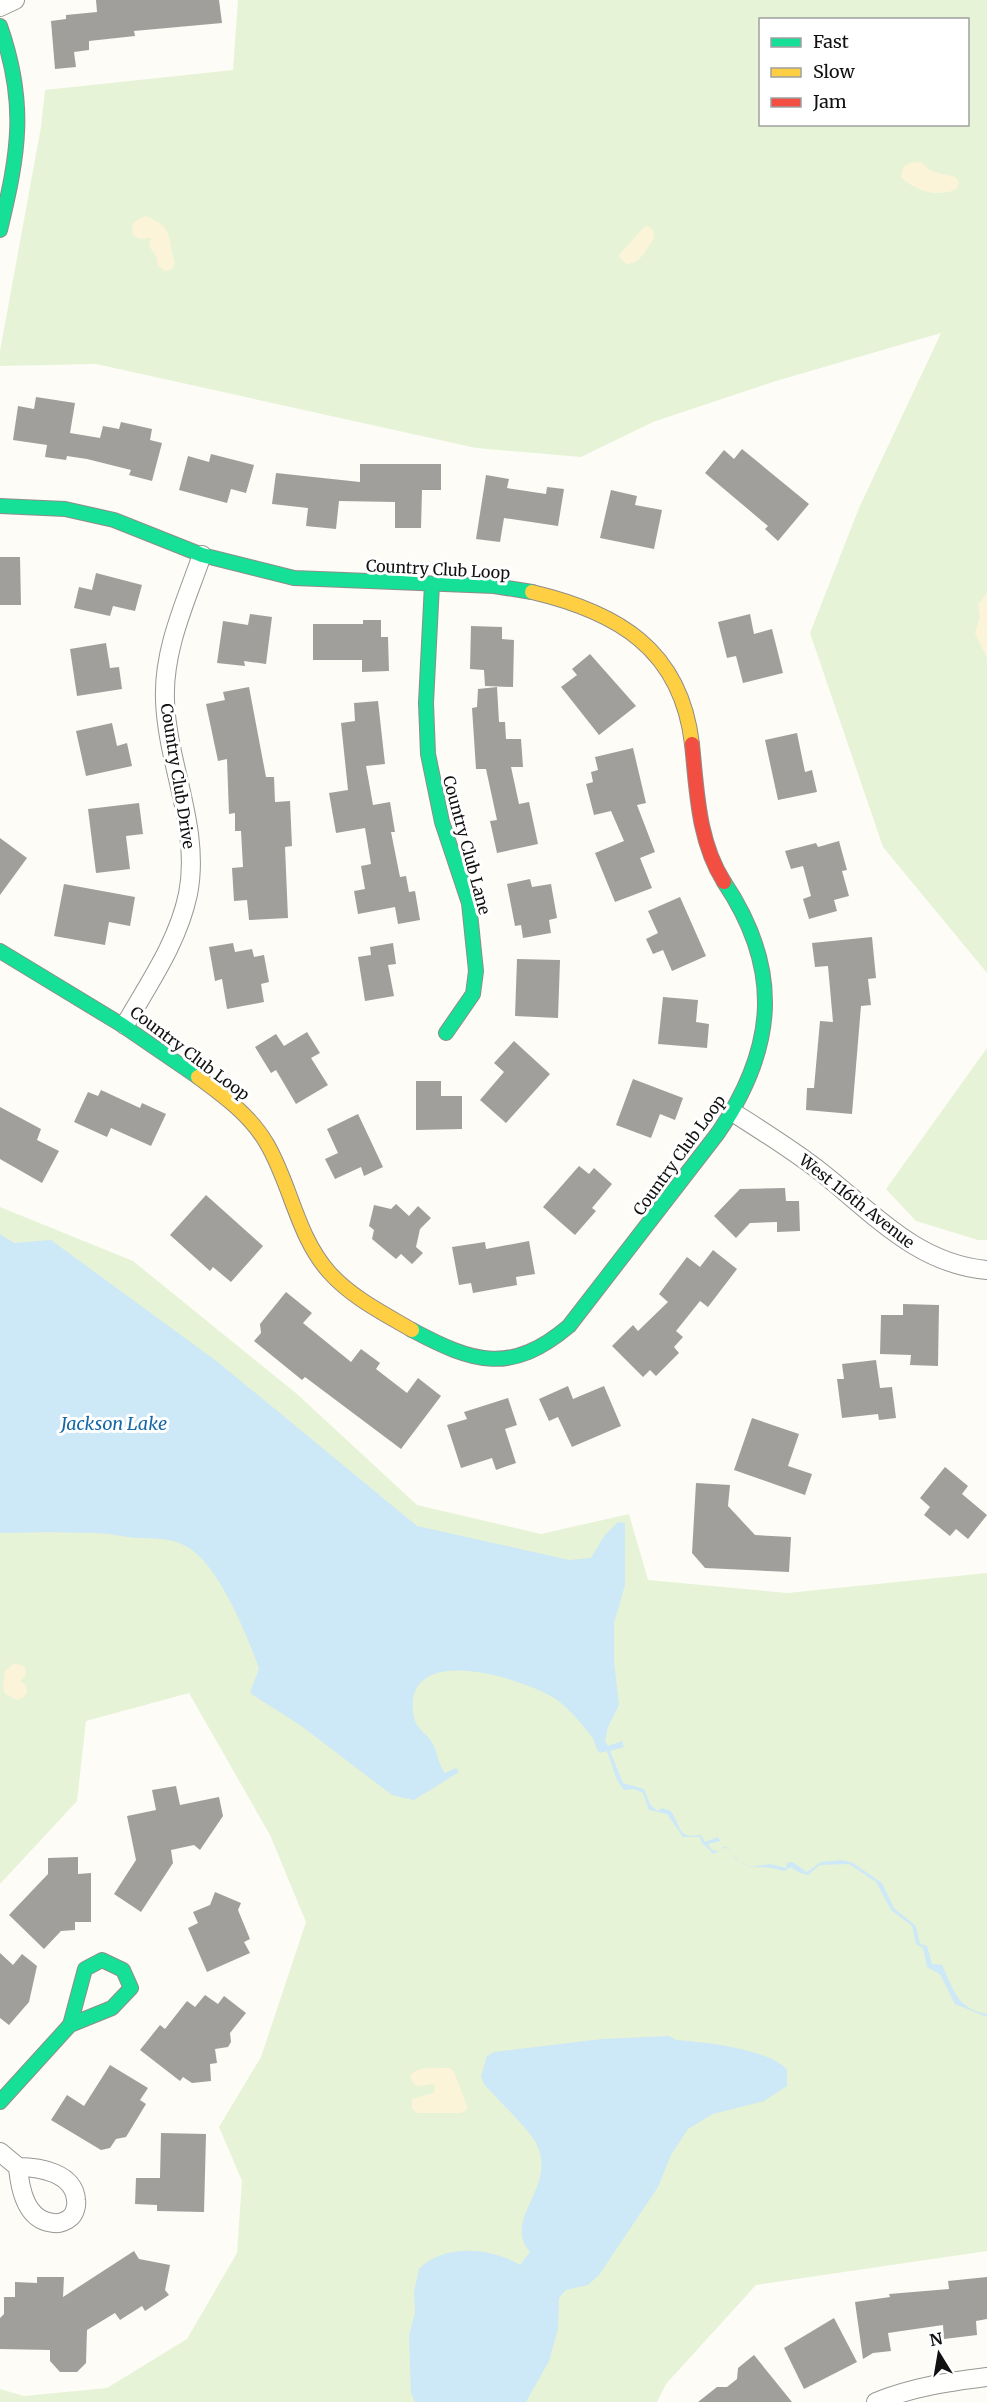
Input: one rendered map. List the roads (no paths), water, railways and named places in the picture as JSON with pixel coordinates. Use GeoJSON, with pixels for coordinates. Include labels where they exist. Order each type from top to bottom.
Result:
{"type":"FeatureCollection","features":[{"type":"Feature","properties":{"kind":"street"},"geometry":{"type":"LineString","coordinates":[[0,7],[15,0]]}},
{"type":"Feature","properties":{"kind":"street"},"geometry":{"type":"LineString","coordinates":[[0,26],[13,64],[18,99],[17,132],[0,230]]}},
{"type":"Feature","properties":{"kind":"street","name":"Country Club Loop"},"geometry":{"type":"LineString","coordinates":[[0,506],[65,509],[114,520],[202,555],[294,578],[521,590],[554,596],[593,609],[621,624],[640,638],[666,665],[676,682],[687,714],[706,841],[720,875],[757,939],[764,972],[763,1037],[745,1091],[734,1113],[560,1335],[550,1343],[519,1356],[484,1359],[468,1357],[428,1340],[348,1289],[323,1264],[310,1242],[289,1187],[265,1142],[248,1118],[125,1025],[0,951]]}},
{"type":"Feature","properties":{"kind":"street","name":"Country Club Drive"},"geometry":{"type":"LineString","coordinates":[[125,1025],[177,930],[188,894],[190,837],[167,724],[165,689],[172,640],[202,555]]}},
{"type":"Feature","properties":{"kind":"street","name":"Country Club Lane"},"geometry":{"type":"LineString","coordinates":[[432,584],[426,703],[428,754],[442,822],[469,903],[476,971],[473,994],[446,1033]]}},
{"type":"Feature","properties":{"kind":"street","name":"West 116th Avenue"},"geometry":{"type":"LineString","coordinates":[[734,1113],[804,1159],[904,1241],[948,1262],[987,1270]]}},
{"type":"Feature","properties":{"kind":"street"},"geometry":{"type":"LineString","coordinates":[[0,2102],[70,2025],[112,2008],[131,1988],[123,1970],[102,1960],[85,1970],[70,2025]]}},
{"type":"Feature","properties":{"kind":"street"},"geometry":{"type":"LineString","coordinates":[[0,2152],[18,2167]]}},
{"type":"Feature","properties":{"kind":"street"},"geometry":{"type":"LineString","coordinates":[[876,2402],[896,2393],[936,2384],[987,2378]]}},
{"type":"Feature","properties":{"kind":"water","name":"Jackson Lake"},"geometry":{"type":"Polygon","coordinates":[[[0,1234],[14,1243],[51,1240],[219,1363],[417,1526],[569,1560],[591,1558],[604,1536],[618,1522],[625,1523],[625,1585],[614,1623],[614,1661],[619,1705],[608,1727],[605,1741],[608,1746],[622,1741],[624,1747],[610,1751],[623,1783],[644,1789],[650,1804],[657,1811],[662,1808],[671,1811],[684,1834],[701,1835],[705,1842],[718,1837],[720,1841],[708,1844],[717,1852],[714,1854],[702,1843],[700,1837],[683,1837],[667,1814],[649,1810],[643,1793],[634,1789],[624,1790],[617,1780],[607,1751],[600,1753],[598,1751],[588,1732],[559,1701],[516,1681],[491,1675],[466,1671],[443,1672],[425,1679],[414,1694],[415,1722],[433,1744],[445,1773],[456,1768],[459,1772],[414,1800],[392,1795],[300,1725],[250,1692],[259,1669],[248,1639],[231,1603],[211,1570],[189,1548],[170,1540],[101,1533],[0,1533],[0,1234]]]}},
{"type":"Feature","properties":{"kind":"water"},"geometry":{"type":"Polygon","coordinates":[[[842,1860],[853,1863],[882,1883],[894,1908],[916,1926],[920,1944],[927,1946],[932,1964],[942,1965],[957,1997],[969,2007],[987,2014],[987,2017],[955,2004],[940,1974],[927,1967],[923,1948],[916,1944],[912,1926],[891,1910],[876,1882],[849,1864],[820,1865],[808,1875],[791,1867],[784,1871],[752,1867],[770,1864],[786,1868],[787,1863],[792,1862],[807,1872],[821,1862],[842,1860]]]}},
{"type":"Feature","properties":{"kind":"water"},"geometry":{"type":"Polygon","coordinates":[[[669,2036],[676,2040],[736,2048],[766,2057],[787,2070],[787,2086],[764,2101],[713,2114],[688,2129],[671,2155],[658,2187],[599,2275],[588,2285],[566,2290],[559,2298],[558,2329],[549,2361],[526,2402],[415,2402],[411,2393],[409,2335],[415,2313],[414,2292],[419,2269],[442,2255],[455,2252],[483,2252],[509,2259],[520,2265],[530,2252],[523,2240],[522,2227],[541,2174],[541,2159],[532,2137],[484,2084],[481,2076],[487,2056],[494,2052],[602,2039],[669,2036]]]}}]}
